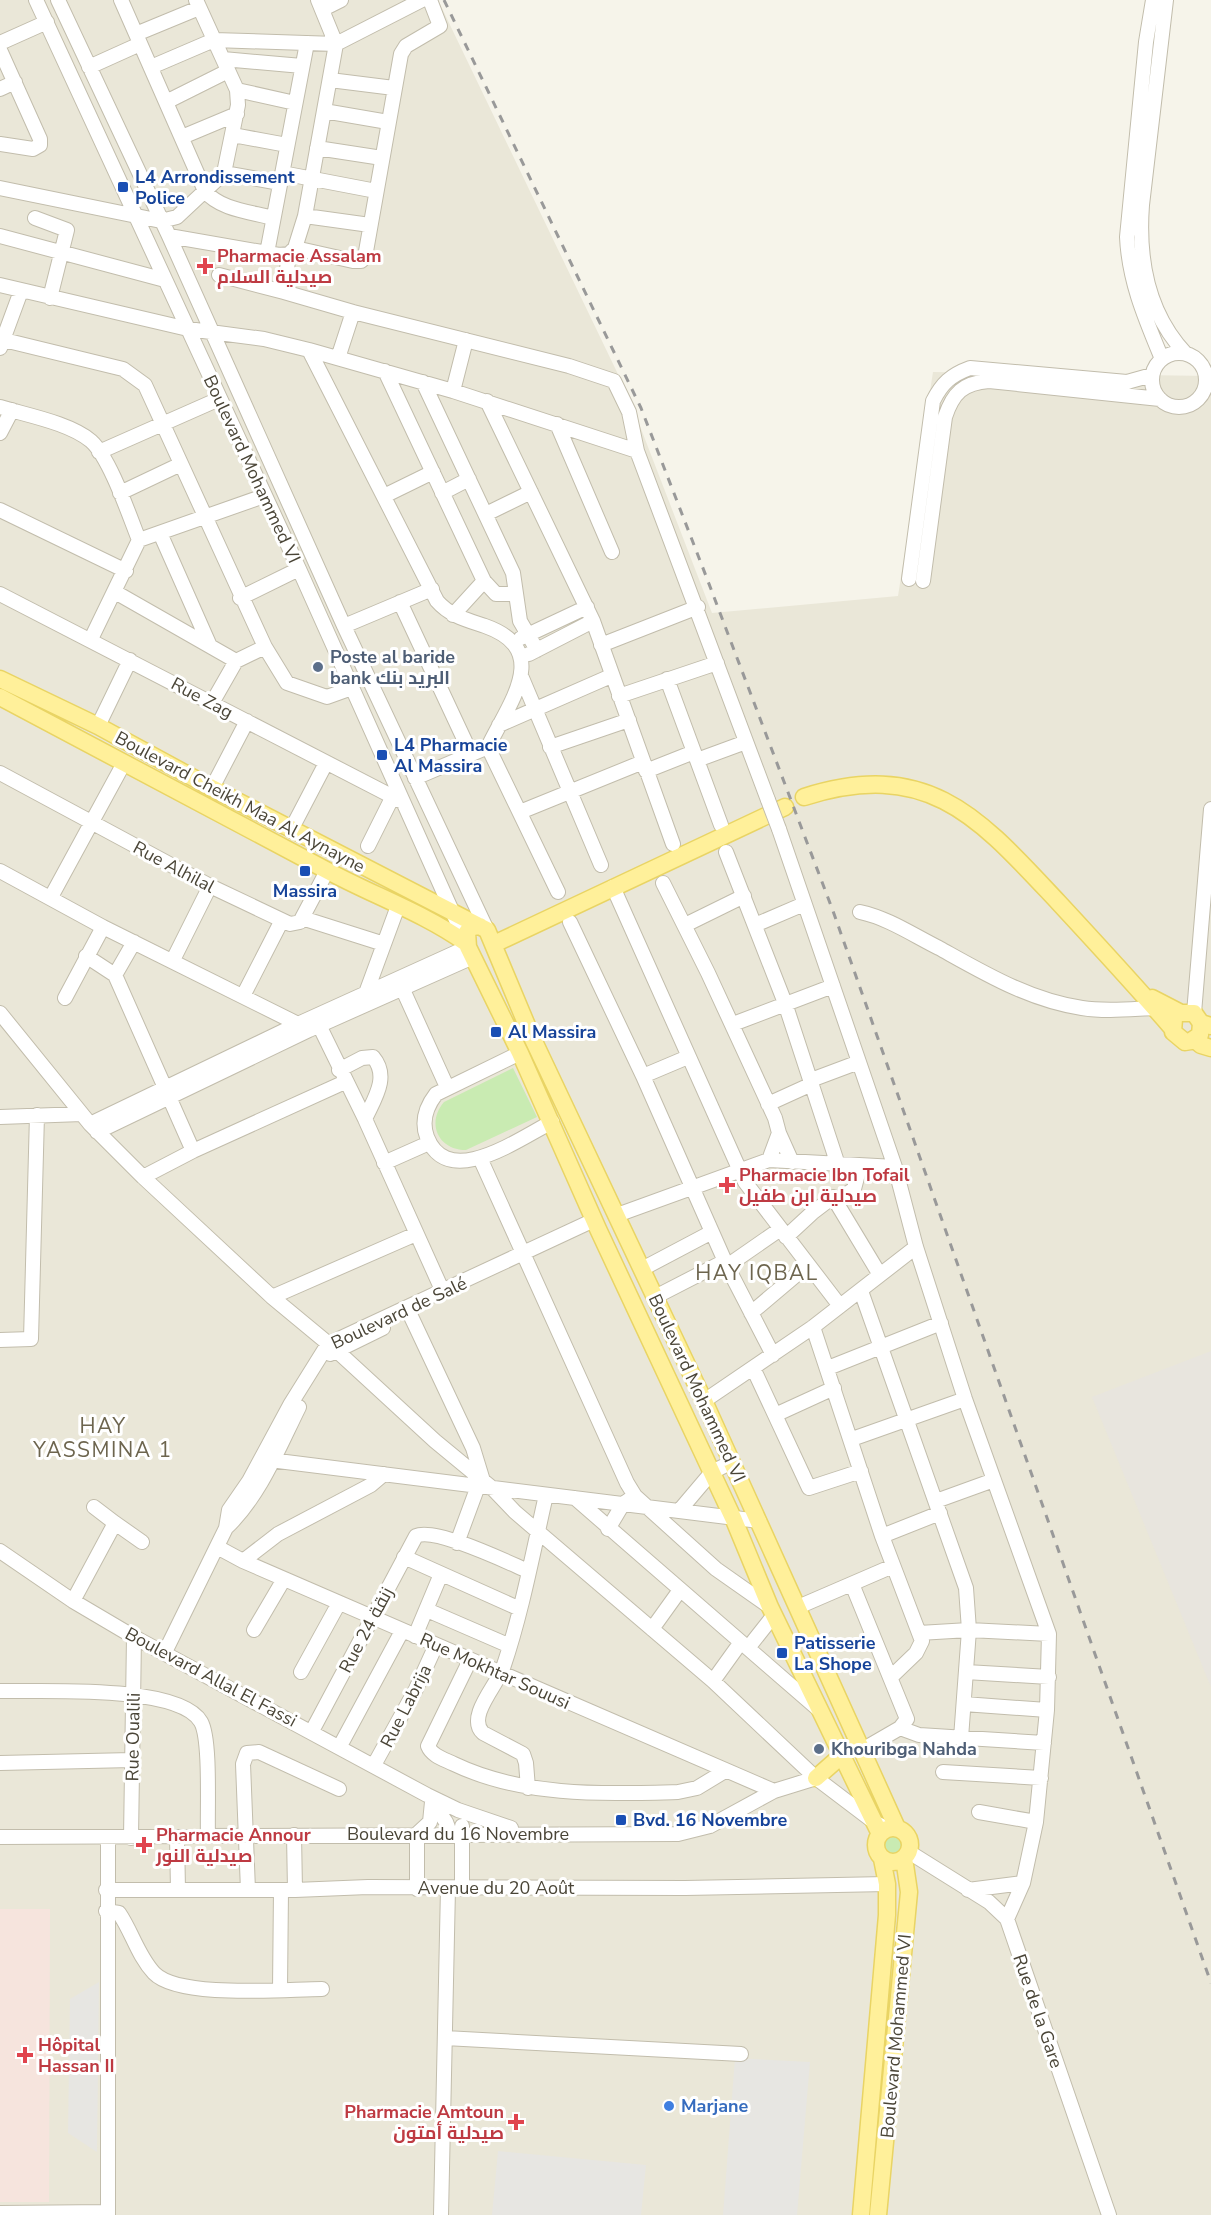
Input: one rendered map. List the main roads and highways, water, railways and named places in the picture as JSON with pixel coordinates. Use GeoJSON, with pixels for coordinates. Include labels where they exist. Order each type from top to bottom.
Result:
{"type":"FeatureCollection","features":[{"type":"Feature","properties":{"kind":"main road","name":"Boulevard Cheikh Maa Al Aynayne"},"geometry":{"type":"LineString","coordinates":[[0,679],[98,726],[212,789],[456,914],[489,937]]}},
{"type":"Feature","properties":{"kind":"main road","name":"Boulevard Cheikh Maa Al Aynayne"},"geometry":{"type":"LineString","coordinates":[[0,697],[203,802],[327,871],[445,928],[469,949]]}},
{"type":"Feature","properties":{"kind":"main road"},"geometry":{"type":"LineString","coordinates":[[804,797],[829,789],[880,784],[928,792],[950,802],[991,831],[1142,993],[1172,1028],[1179,1040],[1185,1042],[1195,1040],[1202,1029],[1197,1019],[1142,993]]}},
{"type":"Feature","properties":{"kind":"main road"},"geometry":{"type":"LineString","coordinates":[[489,937],[494,955],[488,961],[480,962],[469,949],[469,929],[489,937],[613,887],[785,807]]}},
{"type":"Feature","properties":{"kind":"main road","name":"Boulevard Mohammed VI"},"geometry":{"type":"LineString","coordinates":[[489,937],[531,1035],[704,1401],[862,1750],[885,1828]]}},
{"type":"Feature","properties":{"kind":"main road","name":"Boulevard Mohammed VI"},"geometry":{"type":"LineString","coordinates":[[469,949],[552,1122],[596,1225],[734,1520],[772,1611],[841,1756],[885,1828]]}},
{"type":"Feature","properties":{"kind":"main road"},"geometry":{"type":"LineString","coordinates":[[1172,1028],[1173,1022],[1197,1019]]}},
{"type":"Feature","properties":{"kind":"main road"},"geometry":{"type":"LineString","coordinates":[[1195,1040],[1201,1046],[1211,1048]]}},
{"type":"Feature","properties":{"kind":"main road"},"geometry":{"type":"LineString","coordinates":[[816,1778],[841,1756]]}},
{"type":"Feature","properties":{"kind":"main road"},"geometry":{"type":"LineString","coordinates":[[885,1828],[908,1838],[907,1855],[896,1862],[882,1859],[875,1847],[885,1828]]}},
{"type":"Feature","properties":{"kind":"main road","name":"Boulevard Mohammed VI"},"geometry":{"type":"LineString","coordinates":[[878,2215],[909,1892],[907,1855]]}},
{"type":"Feature","properties":{"kind":"main road","name":"Boulevard Mohammed VI"},"geometry":{"type":"LineString","coordinates":[[861,2215],[886,1926],[887,1884],[882,1859]]}},
{"type":"Feature","properties":{"kind":"railway"},"geometry":{"type":"LineString","coordinates":[[444,0],[641,408],[706,576],[833,911],[1211,1983]]}},
{"type":"Feature","properties":{"kind":"place","name":"L4 Arrondissement Police"},"geometry":{"type":"Point","coordinates":[123,187]}},
{"type":"Feature","properties":{"kind":"place","name":"Pharmacie Assalam صيدلية السلام"},"geometry":{"type":"Point","coordinates":[205,266]}},
{"type":"Feature","properties":{"kind":"place","name":"Poste al baride bank البريد بنك"},"geometry":{"type":"Point","coordinates":[318,667]}},
{"type":"Feature","properties":{"kind":"place","name":"L4 Pharmacie Al Massira"},"geometry":{"type":"Point","coordinates":[382,755]}},
{"type":"Feature","properties":{"kind":"place","name":"Massira"},"geometry":{"type":"Point","coordinates":[305,871]}},
{"type":"Feature","properties":{"kind":"place","name":"Al Massira"},"geometry":{"type":"Point","coordinates":[496,1032]}},
{"type":"Feature","properties":{"kind":"place","name":"Pharmacie Ibn Tofail صيدلية ابن طفيل"},"geometry":{"type":"Point","coordinates":[727,1185]}},
{"type":"Feature","properties":{"kind":"place","name":"Patisserie La Shope"},"geometry":{"type":"Point","coordinates":[782,1653]}},
{"type":"Feature","properties":{"kind":"place","name":"Khouribga Nahda"},"geometry":{"type":"Point","coordinates":[819,1749]}},
{"type":"Feature","properties":{"kind":"place","name":"Bvd. 16 Novembre"},"geometry":{"type":"Point","coordinates":[621,1820]}},
{"type":"Feature","properties":{"kind":"place","name":"Pharmacie Annour صيدلية النور"},"geometry":{"type":"Point","coordinates":[144,1845]}},
{"type":"Feature","properties":{"kind":"place","name":"Hôpital Hassan II"},"geometry":{"type":"Point","coordinates":[25,2055]}},
{"type":"Feature","properties":{"kind":"place","name":"Marjane"},"geometry":{"type":"Point","coordinates":[669,2106]}},
{"type":"Feature","properties":{"kind":"place","name":"Pharmacie Amtoun صيدلية أمتون"},"geometry":{"type":"Point","coordinates":[516,2122]}},
{"type":"Feature","properties":{"kind":"district","name":"HAY IQBAL"},"geometry":{"type":"Point","coordinates":[757,1273]}},
{"type":"Feature","properties":{"kind":"district","name":"HAY YASSMINA 1"},"geometry":{"type":"Point","coordinates":[103,1438]}}]}
